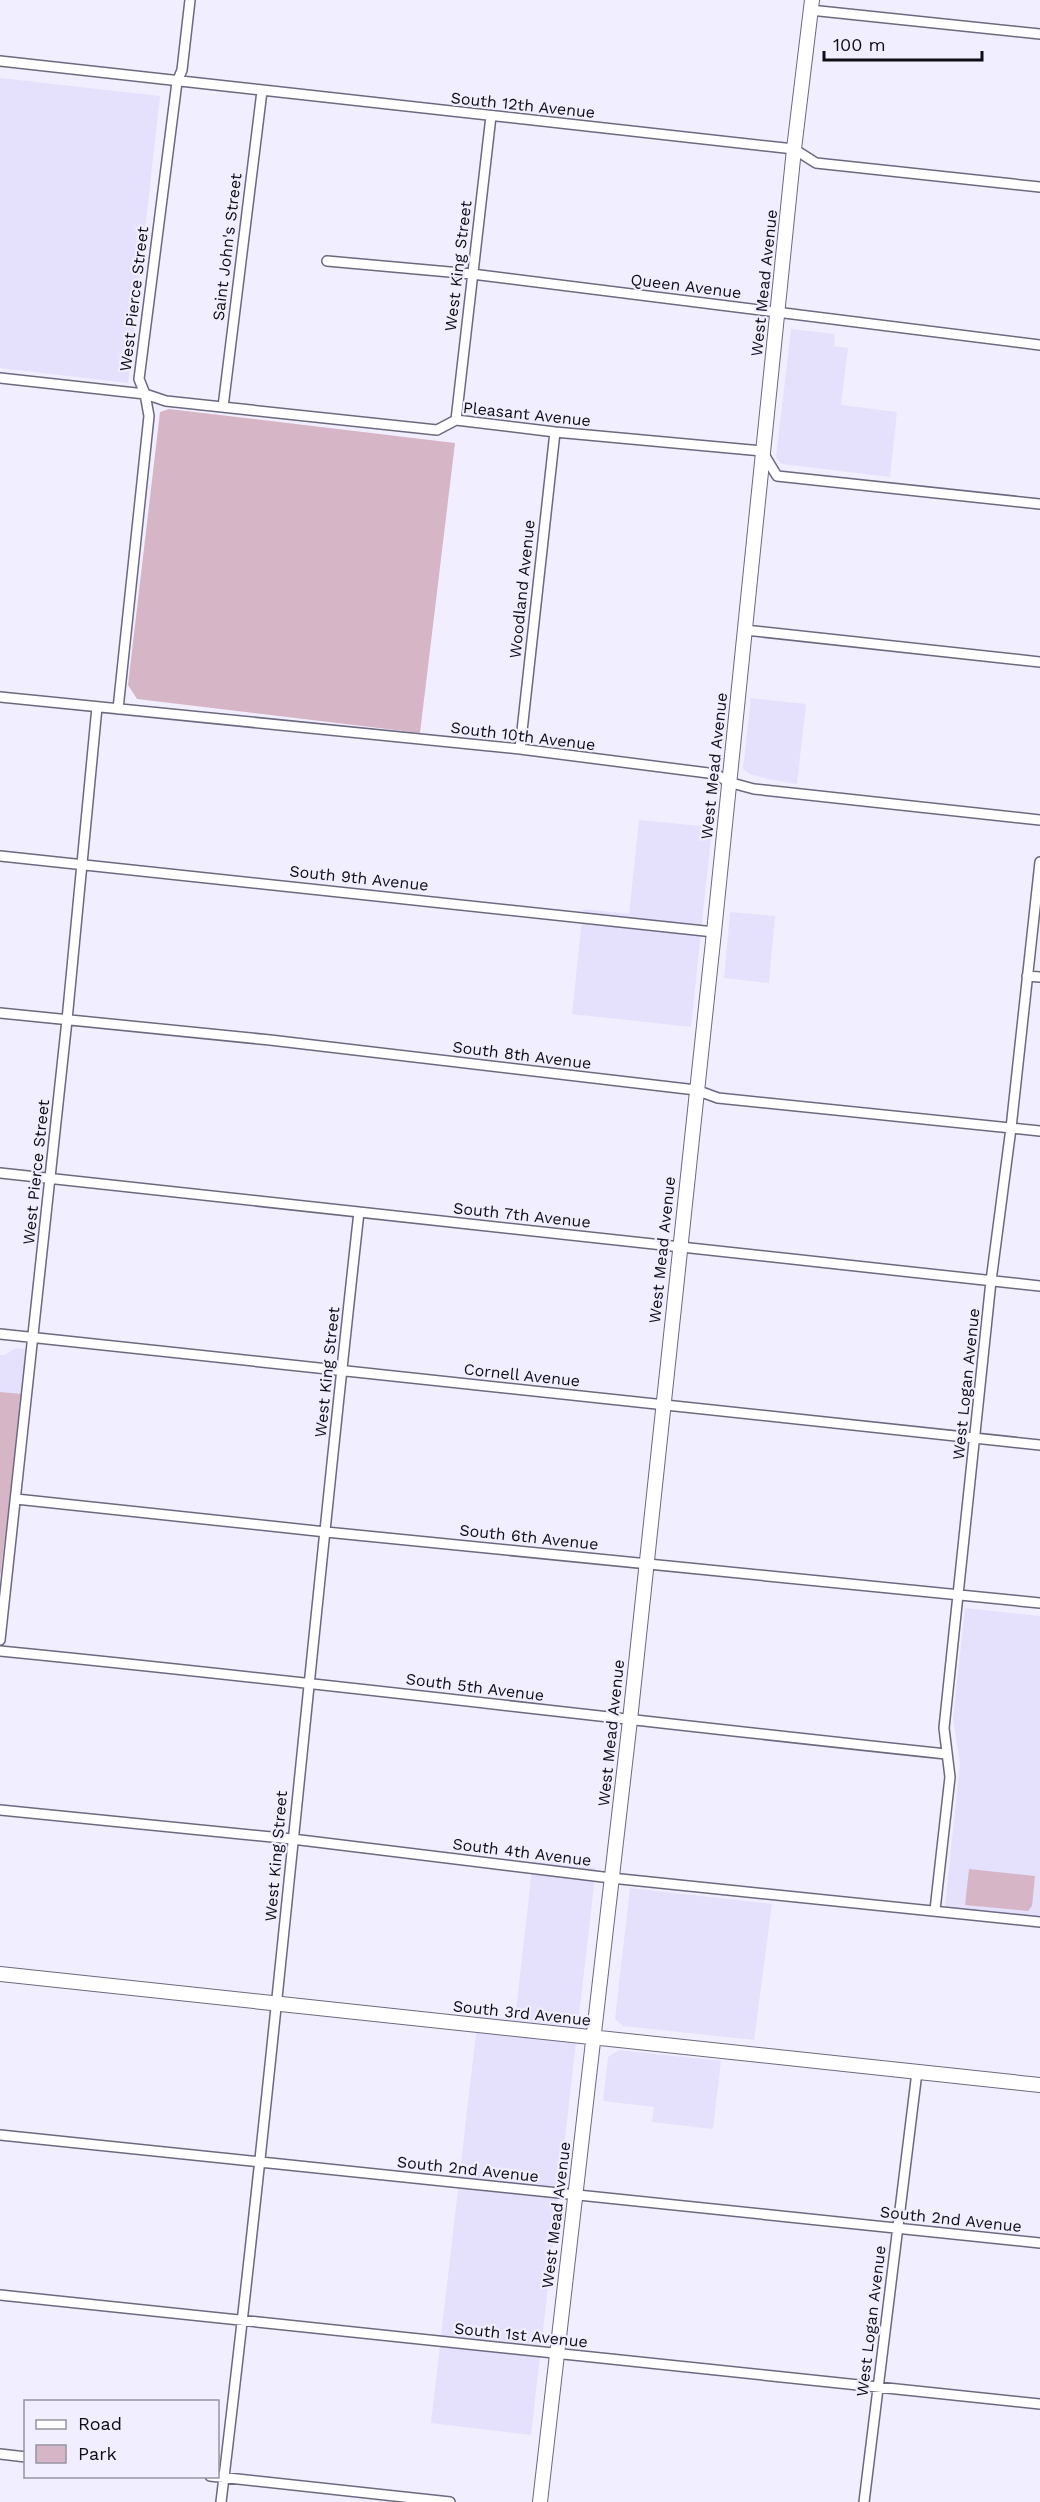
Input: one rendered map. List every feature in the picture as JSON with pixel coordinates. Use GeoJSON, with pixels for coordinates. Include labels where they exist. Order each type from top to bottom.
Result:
{"type":"FeatureCollection","features":[{"type":"Feature","properties":{"kind":"street","name":"West Pierce Street"},"geometry":{"type":"LineString","coordinates":[[117,709],[148,416],[145,394],[139,380],[177,82],[182,70],[190,0]]}},
{"type":"Feature","properties":{"kind":"street"},"geometry":{"type":"LineString","coordinates":[[811,5],[1040,34]]}},
{"type":"Feature","properties":{"kind":"street","name":"West Mead Avenue"},"geometry":{"type":"LineString","coordinates":[[540,2502],[555,2353],[576,2195],[647,1564],[762,451],[811,5]]}},
{"type":"Feature","properties":{"kind":"street","name":"South 12th Avenue"},"geometry":{"type":"LineString","coordinates":[[0,60],[177,82],[794,149],[816,163],[1040,187]]}},
{"type":"Feature","properties":{"kind":"street","name":"Saint John's Street"},"geometry":{"type":"LineString","coordinates":[[223,406],[262,91]]}},
{"type":"Feature","properties":{"kind":"street","name":"West King Street"},"geometry":{"type":"LineString","coordinates":[[456,420],[491,116]]}},
{"type":"Feature","properties":{"kind":"street","name":"Queen Avenue"},"geometry":{"type":"LineString","coordinates":[[327,261],[472,274],[1040,345]]}},
{"type":"Feature","properties":{"kind":"street","name":"Pleasant Avenue"},"geometry":{"type":"LineString","coordinates":[[0,378],[145,394],[166,401],[437,430],[456,420],[555,432],[762,451]]}},
{"type":"Feature","properties":{"kind":"street","name":"Woodland Avenue"},"geometry":{"type":"LineString","coordinates":[[520,749],[555,432]]}},
{"type":"Feature","properties":{"kind":"street"},"geometry":{"type":"LineString","coordinates":[[762,451],[777,476],[1040,504]]}},
{"type":"Feature","properties":{"kind":"street"},"geometry":{"type":"LineString","coordinates":[[745,630],[1040,662]]}},
{"type":"Feature","properties":{"kind":"street","name":"South 10th Avenue"},"geometry":{"type":"LineString","coordinates":[[0,697],[520,749],[716,774],[728,782],[754,789],[1040,820]]}},
{"type":"Feature","properties":{"kind":"street","name":"West Pierce Street"},"geometry":{"type":"LineString","coordinates":[[0,1640],[51,1179],[97,707]]}},
{"type":"Feature","properties":{"kind":"street","name":"South 9th Avenue"},"geometry":{"type":"LineString","coordinates":[[0,856],[714,932]]}},
{"type":"Feature","properties":{"kind":"street","name":"West Logan Avenue"},"geometry":{"type":"LineString","coordinates":[[935,1910],[950,1777],[944,1728],[957,1594],[1040,862]]}},
{"type":"Feature","properties":{"kind":"street"},"geometry":{"type":"LineString","coordinates":[[1027,976],[1040,977]]}},
{"type":"Feature","properties":{"kind":"street","name":"South 8th Avenue"},"geometry":{"type":"LineString","coordinates":[[0,1013],[270,1040],[696,1090],[718,1098],[1040,1131]]}},
{"type":"Feature","properties":{"kind":"street","name":"South 7th Avenue"},"geometry":{"type":"LineString","coordinates":[[0,1173],[1040,1287]]}},
{"type":"Feature","properties":{"kind":"street","name":"West King Street"},"geometry":{"type":"LineString","coordinates":[[221,2502],[261,2162],[292,1839],[359,1212]]}},
{"type":"Feature","properties":{"kind":"street","name":"Cornell Avenue"},"geometry":{"type":"LineString","coordinates":[[0,1334],[1040,1445]]}},
{"type":"Feature","properties":{"kind":"street","name":"South 6th Avenue"},"geometry":{"type":"LineString","coordinates":[[16,1499],[1040,1603]]}},
{"type":"Feature","properties":{"kind":"street","name":"South 5th Avenue"},"geometry":{"type":"LineString","coordinates":[[0,1651],[309,1682],[946,1754]]}},
{"type":"Feature","properties":{"kind":"street","name":"South 4th Avenue"},"geometry":{"type":"LineString","coordinates":[[0,1810],[292,1839],[611,1878],[1040,1922]]}},
{"type":"Feature","properties":{"kind":"street","name":"South 3rd Avenue"},"geometry":{"type":"LineString","coordinates":[[0,1974],[1040,2085]]}},
{"type":"Feature","properties":{"kind":"street","name":"West Logan Avenue"},"geometry":{"type":"LineString","coordinates":[[864,2502],[917,2072]]}},
{"type":"Feature","properties":{"kind":"street","name":"South 2nd Avenue"},"geometry":{"type":"LineString","coordinates":[[0,2135],[1040,2243]]}},
{"type":"Feature","properties":{"kind":"street","name":"South 1st Avenue"},"geometry":{"type":"LineString","coordinates":[[0,2295],[1040,2404]]}},
{"type":"Feature","properties":{"kind":"street"},"geometry":{"type":"LineString","coordinates":[[0,2454],[24,2457]]}},
{"type":"Feature","properties":{"kind":"street"},"geometry":{"type":"LineString","coordinates":[[219,2477],[450,2502]]}},
{"type":"Feature","properties":{"kind":"shaded area"},"geometry":{"type":"Polygon","coordinates":[[[0,78],[160,96],[128,383],[0,368],[0,78]]]}},
{"type":"Feature","properties":{"kind":"shaded area"},"geometry":{"type":"Polygon","coordinates":[[[791,329],[835,334],[834,346],[848,348],[841,405],[897,412],[890,477],[782,464],[776,458],[791,329]]]}},
{"type":"Feature","properties":{"kind":"shaded area"},"geometry":{"type":"Polygon","coordinates":[[[751,698],[806,704],[797,784],[750,774],[743,769],[751,698]]]}},
{"type":"Feature","properties":{"kind":"shaded area"},"geometry":{"type":"Polygon","coordinates":[[[639,820],[712,827],[691,1027],[572,1014],[583,909],[629,914],[639,820]]]}},
{"type":"Feature","properties":{"kind":"shaded area"},"geometry":{"type":"Polygon","coordinates":[[[730,912],[775,916],[769,983],[724,978],[730,912]]]}},
{"type":"Feature","properties":{"kind":"shaded area"},"geometry":{"type":"Polygon","coordinates":[[[16,1348],[27,1349],[23,1394],[0,1392],[0,1355],[5,1355],[16,1348]]]}},
{"type":"Feature","properties":{"kind":"shaded area"},"geometry":{"type":"Polygon","coordinates":[[[965,1608],[1040,1616],[1040,1917],[945,1907],[960,1763],[953,1719],[965,1608]]]}},
{"type":"Feature","properties":{"kind":"shaded area"},"geometry":{"type":"Polygon","coordinates":[[[533,1861],[596,1868],[531,2435],[431,2423],[478,2016],[515,2019],[533,1861]]]}},
{"type":"Feature","properties":{"kind":"shaded area"},"geometry":{"type":"Polygon","coordinates":[[[630,1888],[772,1904],[754,2040],[623,2026],[615,2019],[630,1888]]]}},
{"type":"Feature","properties":{"kind":"shaded area"},"geometry":{"type":"Polygon","coordinates":[[[619,2050],[721,2061],[713,2129],[652,2122],[654,2107],[603,2101],[608,2057],[619,2050]]]}},
{"type":"Feature","properties":{"kind":"green space"},"geometry":{"type":"Polygon","coordinates":[[[169,409],[455,443],[420,733],[137,699],[128,685],[160,412],[169,409]]]}},
{"type":"Feature","properties":{"kind":"green space"},"geometry":{"type":"Polygon","coordinates":[[[0,1392],[23,1394],[0,1579],[0,1392]]]}},
{"type":"Feature","properties":{"kind":"green space"},"geometry":{"type":"Polygon","coordinates":[[[969,1869],[1035,1876],[1032,1906],[1028,1911],[965,1905],[969,1869]]]}}]}
